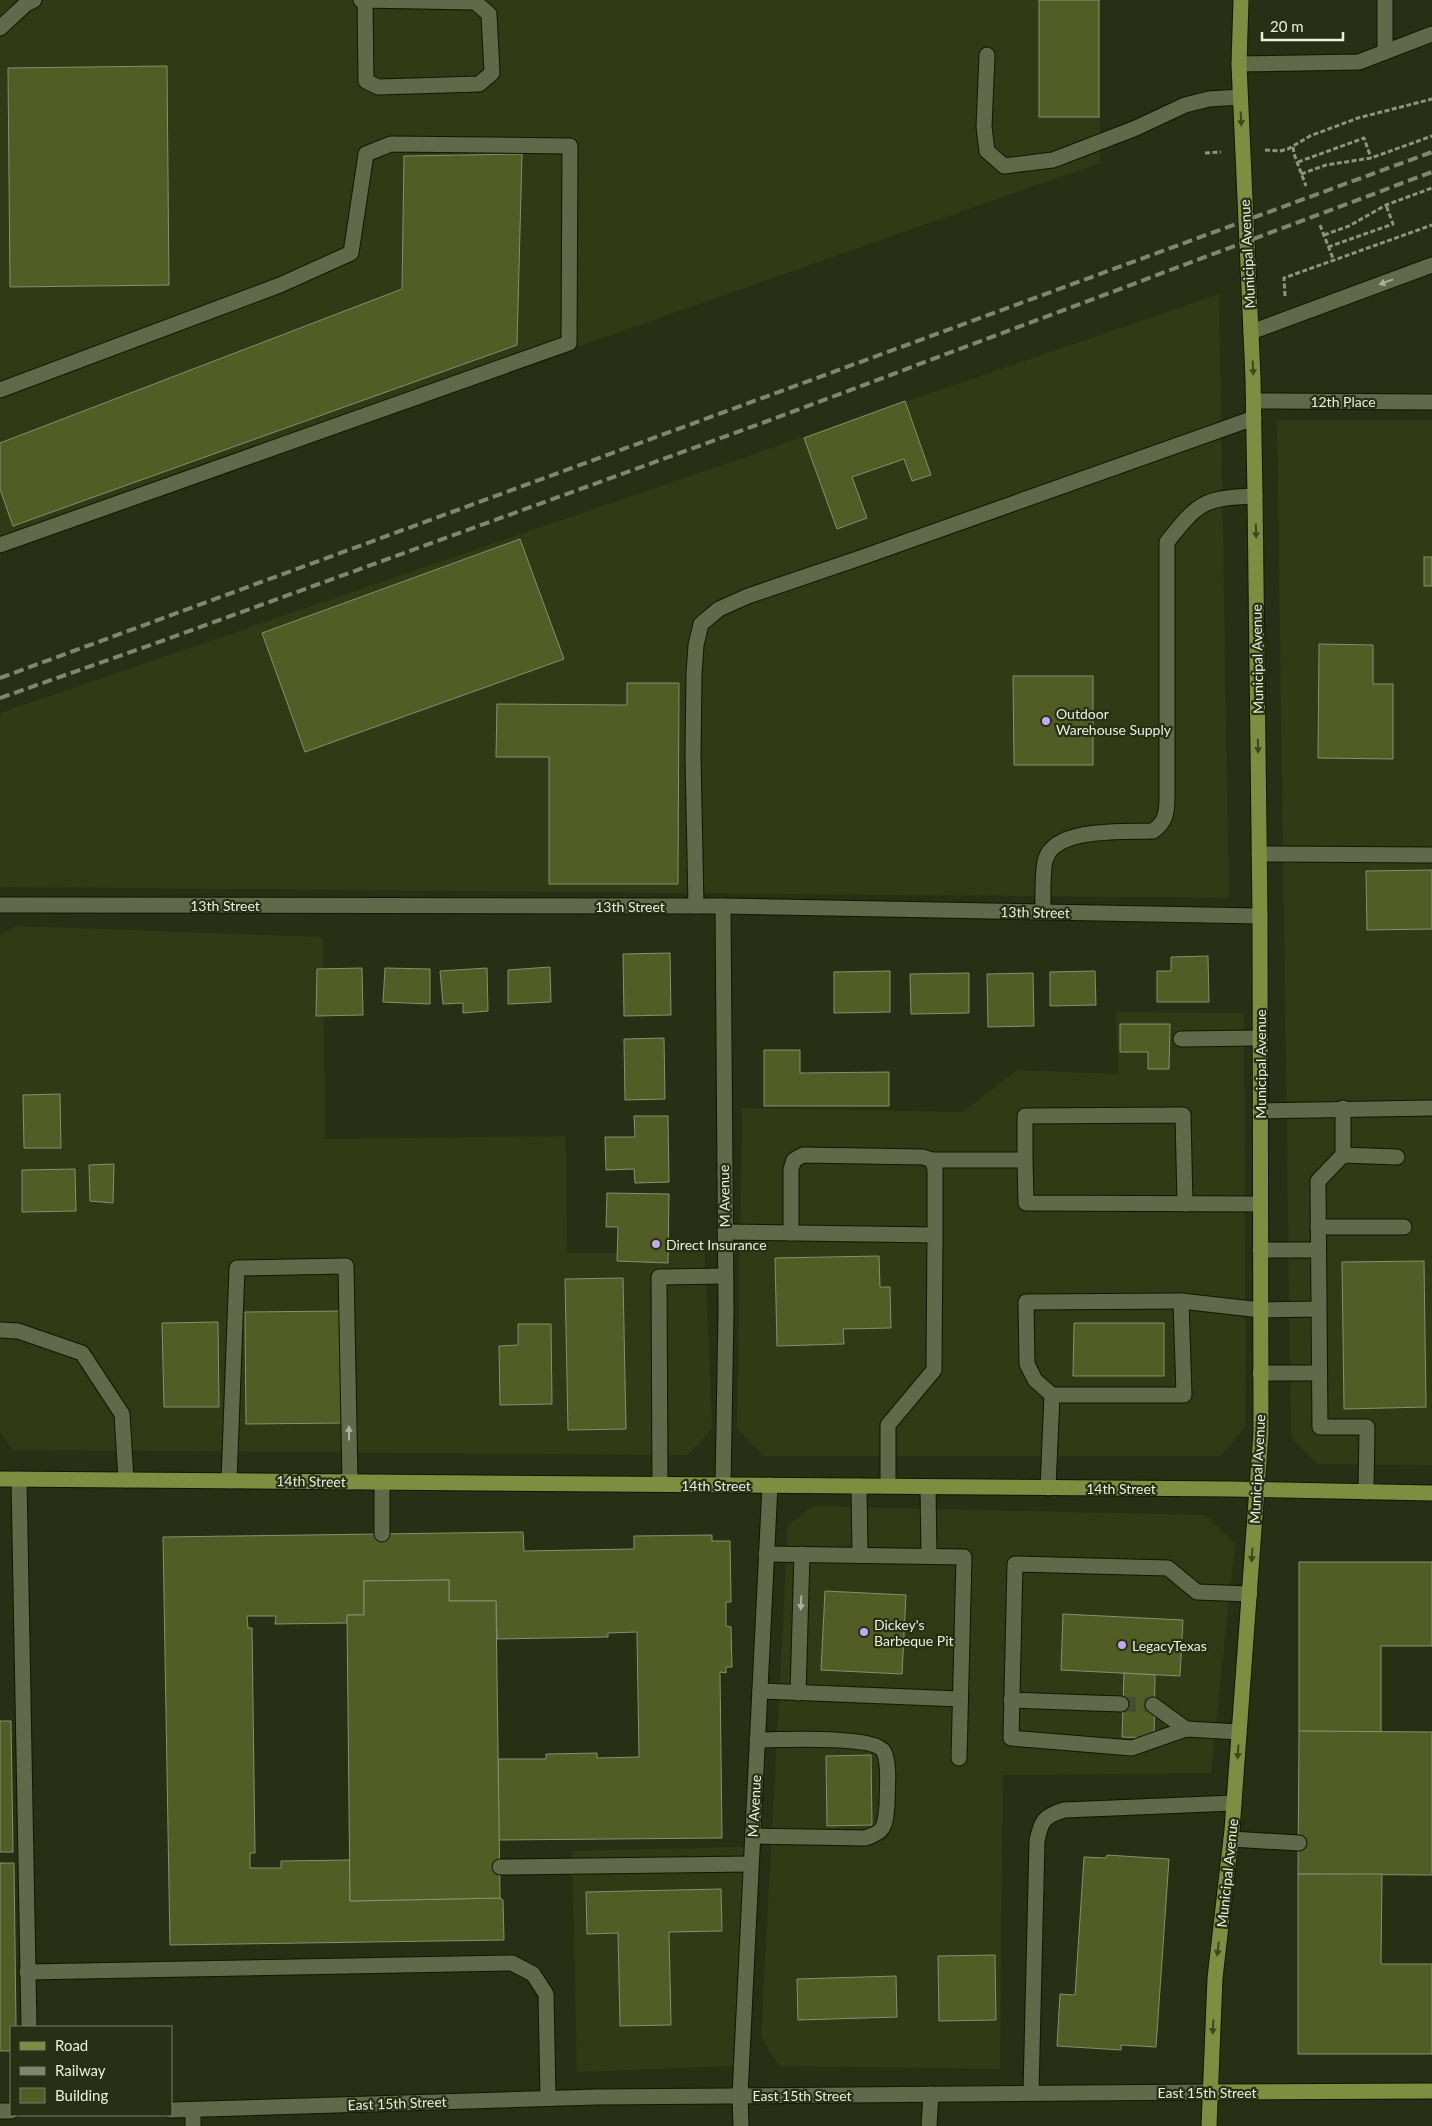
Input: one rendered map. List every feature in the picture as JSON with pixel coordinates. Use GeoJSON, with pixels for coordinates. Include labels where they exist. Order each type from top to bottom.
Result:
{"type":"FeatureCollection","features":[{"type":"Feature","properties":{"kind":"main road","name":"Municipal Avenue"},"geometry":{"type":"LineString","coordinates":[[1209,2126],[1215,1978],[1231,1840],[1260,1433],[1260,916],[1254,401],[1238,64],[1241,0]]}},
{"type":"Feature","properties":{"kind":"main road","name":"14th Street"},"geometry":{"type":"LineString","coordinates":[[0,1479],[1257,1489],[1432,1493]]}},
{"type":"Feature","properties":{"kind":"main road","name":"East 15th Street"},"geometry":{"type":"LineString","coordinates":[[1209,2092],[1432,2091]]}},
{"type":"Feature","properties":{"kind":"street"},"geometry":{"type":"LineString","coordinates":[[0,28],[26,4],[34,0]]}},
{"type":"Feature","properties":{"kind":"street"},"geometry":{"type":"LineString","coordinates":[[361,0],[365,0],[475,2],[490,14],[492,73],[479,84],[378,87],[366,81],[365,0]]}},
{"type":"Feature","properties":{"kind":"street"},"geometry":{"type":"LineString","coordinates":[[1384,0],[1385,52]]}},
{"type":"Feature","properties":{"kind":"street"},"geometry":{"type":"LineString","coordinates":[[1238,64],[1360,62],[1432,34]]}},
{"type":"Feature","properties":{"kind":"street"},"geometry":{"type":"LineString","coordinates":[[987,55],[984,127],[988,151],[1004,166],[1052,160],[1136,128],[1186,105],[1209,100],[1240,97]]}},
{"type":"Feature","properties":{"kind":"street"},"geometry":{"type":"LineString","coordinates":[[0,390],[280,285],[351,253],[366,154],[391,144],[570,146],[569,343],[0,545]]}},
{"type":"Feature","properties":{"kind":"street"},"geometry":{"type":"LineString","coordinates":[[1251,332],[1432,265]]}},
{"type":"Feature","properties":{"kind":"street","name":"12th Place"},"geometry":{"type":"LineString","coordinates":[[1254,401],[1432,402]]}},
{"type":"Feature","properties":{"kind":"street"},"geometry":{"type":"LineString","coordinates":[[696,906],[693,756],[694,674],[696,645],[701,624],[719,609],[748,596],[1254,418]]}},
{"type":"Feature","properties":{"kind":"street"},"geometry":{"type":"LineString","coordinates":[[1043,912],[1045,858],[1053,847],[1062,840],[1084,834],[1153,831],[1161,825],[1166,814],[1167,797],[1167,542],[1192,511],[1205,503],[1230,497],[1255,496]]}},
{"type":"Feature","properties":{"kind":"street"},"geometry":{"type":"LineString","coordinates":[[1259,854],[1432,855]]}},
{"type":"Feature","properties":{"kind":"street","name":"13th Street"},"geometry":{"type":"LineString","coordinates":[[0,905],[723,906],[1260,916]]}},
{"type":"Feature","properties":{"kind":"street","name":"M Avenue"},"geometry":{"type":"LineString","coordinates":[[723,906],[725,1232],[723,1485]]}},
{"type":"Feature","properties":{"kind":"street"},"geometry":{"type":"LineString","coordinates":[[1181,1039],[1260,1038]]}},
{"type":"Feature","properties":{"kind":"street"},"geometry":{"type":"LineString","coordinates":[[1260,1111],[1343,1108],[1432,1108]]}},
{"type":"Feature","properties":{"kind":"street"},"geometry":{"type":"LineString","coordinates":[[1343,1108],[1344,1155],[1318,1181],[1320,1427],[1366,1427],[1366,1492]]}},
{"type":"Feature","properties":{"kind":"street"},"geometry":{"type":"LineString","coordinates":[[1185,1204],[1183,1115],[1024,1116],[1026,1203],[1185,1204],[1260,1204]]}},
{"type":"Feature","properties":{"kind":"street"},"geometry":{"type":"LineString","coordinates":[[791,1233],[791,1169],[794,1160],[803,1155],[923,1157],[932,1160],[1025,1160]]}},
{"type":"Feature","properties":{"kind":"street"},"geometry":{"type":"LineString","coordinates":[[1344,1155],[1396,1157]]}},
{"type":"Feature","properties":{"kind":"street"},"geometry":{"type":"LineString","coordinates":[[888,1486],[888,1425],[934,1370],[936,1169],[932,1160]]}},
{"type":"Feature","properties":{"kind":"street"},"geometry":{"type":"LineString","coordinates":[[1318,1228],[1404,1227]]}},
{"type":"Feature","properties":{"kind":"street"},"geometry":{"type":"LineString","coordinates":[[725,1232],[935,1235]]}},
{"type":"Feature","properties":{"kind":"street"},"geometry":{"type":"LineString","coordinates":[[1260,1250],[1318,1250]]}},
{"type":"Feature","properties":{"kind":"street"},"geometry":{"type":"LineString","coordinates":[[229,1481],[237,1268],[346,1266],[350,1482]]}},
{"type":"Feature","properties":{"kind":"street"},"geometry":{"type":"LineString","coordinates":[[660,1484],[659,1278],[725,1276]]}},
{"type":"Feature","properties":{"kind":"street"},"geometry":{"type":"LineString","coordinates":[[1181,1300],[1184,1395],[1052,1395],[1034,1380],[1027,1364],[1026,1302],[1181,1300],[1261,1310],[1318,1310]]}},
{"type":"Feature","properties":{"kind":"street"},"geometry":{"type":"LineString","coordinates":[[0,1330],[18,1331],[82,1353],[122,1414],[126,1480]]}},
{"type":"Feature","properties":{"kind":"street"},"geometry":{"type":"LineString","coordinates":[[1260,1373],[1319,1373]]}},
{"type":"Feature","properties":{"kind":"street"},"geometry":{"type":"LineString","coordinates":[[1048,1488],[1052,1395]]}},
{"type":"Feature","properties":{"kind":"street"},"geometry":{"type":"LineString","coordinates":[[19,1479],[29,2026]]}},
{"type":"Feature","properties":{"kind":"street"},"geometry":{"type":"LineString","coordinates":[[382,1482],[382,1534]]}},
{"type":"Feature","properties":{"kind":"street","name":"M Avenue"},"geometry":{"type":"LineString","coordinates":[[741,2126],[740,2095],[770,1485]]}},
{"type":"Feature","properties":{"kind":"street"},"geometry":{"type":"LineString","coordinates":[[859,1486],[860,1555]]}},
{"type":"Feature","properties":{"kind":"street"},"geometry":{"type":"LineString","coordinates":[[928,1486],[929,1556]]}},
{"type":"Feature","properties":{"kind":"street"},"geometry":{"type":"LineString","coordinates":[[766,1554],[964,1557],[959,1758]]}},
{"type":"Feature","properties":{"kind":"street"},"geometry":{"type":"LineString","coordinates":[[798,1693],[802,1554]]}},
{"type":"Feature","properties":{"kind":"street"},"geometry":{"type":"LineString","coordinates":[[1239,1732],[1186,1729],[1132,1748],[1011,1738],[1015,1564],[1168,1568],[1197,1592],[1250,1594]]}},
{"type":"Feature","properties":{"kind":"street"},"geometry":{"type":"LineString","coordinates":[[760,1692],[960,1699]]}},
{"type":"Feature","properties":{"kind":"street"},"geometry":{"type":"LineString","coordinates":[[1012,1700],[1121,1704]]}},
{"type":"Feature","properties":{"kind":"street"},"geometry":{"type":"LineString","coordinates":[[1153,1704],[1186,1729]]}},
{"type":"Feature","properties":{"kind":"street"},"geometry":{"type":"LineString","coordinates":[[752,1836],[865,1838],[878,1834],[886,1825],[888,1779],[884,1752],[878,1745],[858,1741],[757,1740]]}},
{"type":"Feature","properties":{"kind":"street"},"geometry":{"type":"LineString","coordinates":[[1031,2093],[1037,1841],[1040,1824],[1050,1814],[1064,1810],[1234,1803]]}},
{"type":"Feature","properties":{"kind":"street"},"geometry":{"type":"LineString","coordinates":[[1231,1840],[1299,1843]]}},
{"type":"Feature","properties":{"kind":"street"},"geometry":{"type":"LineString","coordinates":[[500,1867],[751,1864]]}},
{"type":"Feature","properties":{"kind":"street"},"geometry":{"type":"LineString","coordinates":[[27,1972],[512,1962],[533,1974],[546,1994],[548,2098]]}},
{"type":"Feature","properties":{"kind":"street","name":"East 15th Street"},"geometry":{"type":"LineString","coordinates":[[172,2110],[548,2098],[1209,2092]]}},
{"type":"Feature","properties":{"kind":"street"},"geometry":{"type":"LineString","coordinates":[[929,2126],[931,2094]]}},
{"type":"Feature","properties":{"kind":"street"},"geometry":{"type":"LineString","coordinates":[[193,2110],[194,2126]]}},
{"type":"Feature","properties":{"kind":"path"},"geometry":{"type":"LineString","coordinates":[[1264,150],[1280,151],[1293,147],[1310,136],[1358,118],[1432,100]]}},
{"type":"Feature","properties":{"kind":"path"},"geometry":{"type":"LineString","coordinates":[[1301,174],[1326,165],[1372,158],[1432,136]]}},
{"type":"Feature","properties":{"kind":"path"},"geometry":{"type":"LineString","coordinates":[[1298,162],[1364,138],[1372,158]]}},
{"type":"Feature","properties":{"kind":"path"},"geometry":{"type":"LineString","coordinates":[[1293,147],[1306,186]]}},
{"type":"Feature","properties":{"kind":"path"},"geometry":{"type":"LineString","coordinates":[[1205,153],[1219,152]]}},
{"type":"Feature","properties":{"kind":"path"},"geometry":{"type":"LineString","coordinates":[[1324,235],[1349,226],[1386,205],[1432,188]]}},
{"type":"Feature","properties":{"kind":"path"},"geometry":{"type":"LineString","coordinates":[[1328,247],[1393,224],[1386,205]]}},
{"type":"Feature","properties":{"kind":"path"},"geometry":{"type":"LineString","coordinates":[[1320,225],[1334,261]]}},
{"type":"Feature","properties":{"kind":"path"},"geometry":{"type":"LineString","coordinates":[[1285,296],[1284,278],[1432,225]]}},
{"type":"Feature","properties":{"kind":"shaded area"},"geometry":{"type":"Polygon","coordinates":[[[0,0],[1100,0],[1100,163],[0,550],[0,0]]]}},
{"type":"Feature","properties":{"kind":"shaded area"},"geometry":{"type":"Polygon","coordinates":[[[1219,294],[1229,898],[0,887],[0,713],[1219,294]]]}},
{"type":"Feature","properties":{"kind":"shaded area"},"geometry":{"type":"Polygon","coordinates":[[[1277,420],[1432,420],[1432,1465],[1318,1464],[1291,1437],[1277,420]]]}},
{"type":"Feature","properties":{"kind":"shaded area"},"geometry":{"type":"Polygon","coordinates":[[[16,926],[323,937],[325,1139],[566,1136],[567,1253],[705,1252],[712,1429],[688,1455],[13,1450],[0,1432],[0,935],[16,926]]]}},
{"type":"Feature","properties":{"kind":"shaded area"},"geometry":{"type":"Polygon","coordinates":[[[1116,1012],[1244,1013],[1246,1426],[1220,1456],[763,1456],[737,1428],[742,1108],[963,1112],[1017,1070],[1118,1074],[1116,1012]]]}},
{"type":"Feature","properties":{"kind":"shaded area"},"geometry":{"type":"Polygon","coordinates":[[[813,1506],[1205,1515],[1235,1544],[1211,1773],[1003,1775],[1000,2069],[779,2066],[761,2037],[788,1525],[813,1506]]]}},
{"type":"Feature","properties":{"kind":"shaded area"},"geometry":{"type":"Polygon","coordinates":[[[744,1847],[736,2066],[577,2072],[572,1851],[744,1847]]]}},
{"type":"Feature","properties":{"kind":"building"},"geometry":{"type":"Polygon","coordinates":[[[1039,0],[1099,0],[1099,117],[1039,117],[1039,0]]]}},
{"type":"Feature","properties":{"kind":"building"},"geometry":{"type":"Polygon","coordinates":[[[167,66],[169,285],[10,287],[8,68],[167,66]]]}},
{"type":"Feature","properties":{"kind":"building"},"geometry":{"type":"Polygon","coordinates":[[[522,154],[517,345],[13,526],[0,489],[0,443],[402,289],[404,156],[522,154]]]}},
{"type":"Feature","properties":{"kind":"building"},"geometry":{"type":"Polygon","coordinates":[[[905,401],[931,475],[912,481],[904,459],[852,477],[867,518],[837,529],[804,438],[905,401]]]}},
{"type":"Feature","properties":{"kind":"building"},"geometry":{"type":"Polygon","coordinates":[[[520,539],[564,659],[305,752],[262,633],[520,539]]]}},
{"type":"Feature","properties":{"kind":"building"},"geometry":{"type":"Polygon","coordinates":[[[1424,557],[1432,557],[1432,586],[1424,586],[1424,557]]]}},
{"type":"Feature","properties":{"kind":"building"},"geometry":{"type":"Polygon","coordinates":[[[1319,644],[1373,645],[1373,684],[1393,684],[1393,759],[1318,758],[1319,644]]]}},
{"type":"Feature","properties":{"kind":"building"},"geometry":{"type":"Polygon","coordinates":[[[1013,676],[1093,676],[1093,765],[1014,765],[1013,676]]]}},
{"type":"Feature","properties":{"kind":"building"},"geometry":{"type":"Polygon","coordinates":[[[627,683],[679,683],[678,884],[549,884],[549,757],[496,757],[497,704],[627,705],[627,683]]]}},
{"type":"Feature","properties":{"kind":"building"},"geometry":{"type":"Polygon","coordinates":[[[1432,870],[1432,929],[1367,930],[1366,871],[1432,870]]]}},
{"type":"Feature","properties":{"kind":"building"},"geometry":{"type":"Polygon","coordinates":[[[670,953],[671,1015],[624,1016],[623,954],[670,953]]]}},
{"type":"Feature","properties":{"kind":"building"},"geometry":{"type":"Polygon","coordinates":[[[1208,956],[1209,1002],[1157,1002],[1157,971],[1171,971],[1171,957],[1208,956]]]}},
{"type":"Feature","properties":{"kind":"building"},"geometry":{"type":"Polygon","coordinates":[[[550,967],[551,1002],[508,1004],[508,970],[550,967]]]}},
{"type":"Feature","properties":{"kind":"building"},"geometry":{"type":"Polygon","coordinates":[[[362,968],[363,1015],[316,1016],[317,969],[362,968]]]}},
{"type":"Feature","properties":{"kind":"building"},"geometry":{"type":"Polygon","coordinates":[[[385,968],[430,969],[430,1004],[383,1002],[385,968]]]}},
{"type":"Feature","properties":{"kind":"building"},"geometry":{"type":"Polygon","coordinates":[[[487,968],[488,1011],[463,1013],[463,1003],[443,1004],[440,971],[487,968]]]}},
{"type":"Feature","properties":{"kind":"building"},"geometry":{"type":"Polygon","coordinates":[[[890,971],[890,1012],[834,1013],[834,972],[890,971]]]}},
{"type":"Feature","properties":{"kind":"building"},"geometry":{"type":"Polygon","coordinates":[[[1095,971],[1096,1005],[1050,1006],[1050,972],[1095,971]]]}},
{"type":"Feature","properties":{"kind":"building"},"geometry":{"type":"Polygon","coordinates":[[[969,973],[969,1013],[911,1014],[910,974],[969,973]]]}},
{"type":"Feature","properties":{"kind":"building"},"geometry":{"type":"Polygon","coordinates":[[[1033,973],[1034,1026],[988,1027],[987,974],[1033,973]]]}},
{"type":"Feature","properties":{"kind":"building"},"geometry":{"type":"Polygon","coordinates":[[[1120,1024],[1170,1024],[1169,1069],[1148,1069],[1148,1052],[1120,1052],[1120,1024]]]}},
{"type":"Feature","properties":{"kind":"building"},"geometry":{"type":"Polygon","coordinates":[[[664,1038],[665,1099],[625,1100],[624,1039],[664,1038]]]}},
{"type":"Feature","properties":{"kind":"building"},"geometry":{"type":"Polygon","coordinates":[[[764,1050],[800,1050],[800,1073],[889,1072],[889,1106],[764,1106],[764,1050]]]}},
{"type":"Feature","properties":{"kind":"building"},"geometry":{"type":"Polygon","coordinates":[[[60,1094],[61,1148],[24,1148],[23,1095],[60,1094]]]}},
{"type":"Feature","properties":{"kind":"building"},"geometry":{"type":"Polygon","coordinates":[[[634,1116],[668,1116],[669,1182],[635,1183],[634,1169],[606,1170],[605,1137],[635,1137],[634,1116]]]}},
{"type":"Feature","properties":{"kind":"building"},"geometry":{"type":"Polygon","coordinates":[[[114,1164],[113,1203],[90,1201],[89,1165],[114,1164]]]}},
{"type":"Feature","properties":{"kind":"building"},"geometry":{"type":"Polygon","coordinates":[[[75,1169],[76,1211],[22,1212],[22,1170],[75,1169]]]}},
{"type":"Feature","properties":{"kind":"building"},"geometry":{"type":"Polygon","coordinates":[[[607,1193],[669,1194],[668,1263],[617,1261],[618,1227],[606,1227],[607,1193]]]}},
{"type":"Feature","properties":{"kind":"building"},"geometry":{"type":"Polygon","coordinates":[[[879,1256],[880,1287],[890,1287],[891,1328],[843,1329],[844,1344],[777,1346],[775,1258],[879,1256]]]}},
{"type":"Feature","properties":{"kind":"building"},"geometry":{"type":"Polygon","coordinates":[[[1424,1261],[1426,1407],[1344,1409],[1342,1262],[1424,1261]]]}},
{"type":"Feature","properties":{"kind":"building"},"geometry":{"type":"Polygon","coordinates":[[[623,1278],[626,1429],[568,1430],[565,1279],[623,1278]]]}},
{"type":"Feature","properties":{"kind":"building"},"geometry":{"type":"Polygon","coordinates":[[[344,1311],[345,1423],[246,1424],[245,1312],[344,1311]]]}},
{"type":"Feature","properties":{"kind":"building"},"geometry":{"type":"Polygon","coordinates":[[[218,1322],[219,1407],[164,1407],[162,1323],[218,1322]]]}},
{"type":"Feature","properties":{"kind":"building"},"geometry":{"type":"Polygon","coordinates":[[[1074,1323],[1164,1323],[1164,1376],[1073,1376],[1074,1323]]]}},
{"type":"Feature","properties":{"kind":"building"},"geometry":{"type":"Polygon","coordinates":[[[518,1324],[551,1324],[552,1404],[500,1405],[499,1346],[518,1345],[518,1324]]]}},
{"type":"Feature","properties":{"kind":"building"},"geometry":{"type":"Polygon","coordinates":[[[523,1532],[524,1551],[634,1549],[634,1536],[712,1535],[712,1541],[730,1541],[731,1602],[726,1602],[726,1626],[731,1627],[732,1667],[726,1667],[726,1673],[720,1672],[722,1838],[499,1840],[498,1759],[546,1759],[546,1754],[597,1753],[597,1758],[639,1757],[637,1632],[608,1633],[608,1637],[497,1639],[496,1601],[449,1601],[449,1580],[364,1581],[364,1615],[347,1615],[347,1623],[275,1624],[276,1616],[247,1616],[248,1628],[252,1628],[255,1853],[250,1853],[250,1868],[281,1868],[281,1861],[350,1860],[350,1901],[500,1898],[503,1900],[504,1940],[170,1945],[163,1537],[523,1532]]]}},
{"type":"Feature","properties":{"kind":"building"},"geometry":{"type":"Polygon","coordinates":[[[1299,1562],[1432,1562],[1432,1646],[1381,1646],[1381,1732],[1299,1731],[1299,1562]]]}},
{"type":"Feature","properties":{"kind":"building"},"geometry":{"type":"Polygon","coordinates":[[[449,1580],[449,1601],[496,1601],[500,1898],[350,1901],[347,1615],[364,1615],[364,1581],[449,1580]]]}},
{"type":"Feature","properties":{"kind":"building","name":"Dickey's Barbeque Pit"},"geometry":{"type":"Polygon","coordinates":[[[825,1591],[906,1595],[902,1674],[821,1670],[825,1591]]]}},
{"type":"Feature","properties":{"kind":"building","name":"LegacyTexas"},"geometry":{"type":"Polygon","coordinates":[[[1063,1614],[1183,1620],[1180,1676],[1061,1670],[1063,1614]]]}},
{"type":"Feature","properties":{"kind":"building"},"geometry":{"type":"Polygon","coordinates":[[[1124,1673],[1155,1675],[1154,1738],[1122,1737],[1124,1673]]]}},
{"type":"Feature","properties":{"kind":"building"},"geometry":{"type":"Polygon","coordinates":[[[0,1721],[11,1721],[13,1852],[0,1852],[0,1721]]]}},
{"type":"Feature","properties":{"kind":"building"},"geometry":{"type":"Polygon","coordinates":[[[1299,1731],[1432,1732],[1432,1875],[1298,1874],[1299,1731]]]}},
{"type":"Feature","properties":{"kind":"building"},"geometry":{"type":"Polygon","coordinates":[[[871,1755],[872,1825],[827,1826],[826,1756],[871,1755]]]}},
{"type":"Feature","properties":{"kind":"building"},"geometry":{"type":"Polygon","coordinates":[[[1107,1855],[1169,1859],[1156,2047],[1121,2045],[1121,2050],[1057,2046],[1060,1994],[1075,1995],[1084,1857],[1106,1858],[1107,1855]]]}},
{"type":"Feature","properties":{"kind":"building"},"geometry":{"type":"Polygon","coordinates":[[[0,1863],[14,1863],[16,2026],[10,2026],[10,2051],[0,2051],[0,1863]]]}},
{"type":"Feature","properties":{"kind":"building"},"geometry":{"type":"Polygon","coordinates":[[[1298,1874],[1382,1874],[1381,1964],[1432,1964],[1432,2054],[1298,2054],[1298,1874]]]}},
{"type":"Feature","properties":{"kind":"building"},"geometry":{"type":"Polygon","coordinates":[[[721,1889],[722,1931],[669,1932],[671,2025],[620,2026],[618,1933],[587,1934],[586,1892],[721,1889]]]}},
{"type":"Feature","properties":{"kind":"building"},"geometry":{"type":"Polygon","coordinates":[[[995,1955],[996,2020],[939,2021],[938,1956],[995,1955]]]}},
{"type":"Feature","properties":{"kind":"building"},"geometry":{"type":"Polygon","coordinates":[[[896,1976],[897,2017],[798,2020],[797,1979],[896,1976]]]}},
{"type":"Feature","properties":{"kind":"tunnel"},"geometry":{"type":"LineString","coordinates":[[1121,1704],[1153,1705]]}},
{"type":"Feature","properties":{"kind":"railway"},"geometry":{"type":"LineString","coordinates":[[0,678],[1432,152]]}},
{"type":"Feature","properties":{"kind":"railway"},"geometry":{"type":"LineString","coordinates":[[0,698],[765,422],[1432,172]]}},
{"type":"Feature","properties":{"kind":"place","name":"Outdoor Warehouse Supply"},"geometry":{"type":"Point","coordinates":[1046,721]}},
{"type":"Feature","properties":{"kind":"place","name":"Direct Insurance"},"geometry":{"type":"Point","coordinates":[656,1244]}},
{"type":"Feature","properties":{"kind":"place","name":"Dickey's Barbeque Pit"},"geometry":{"type":"Point","coordinates":[864,1632]}},
{"type":"Feature","properties":{"kind":"place","name":"LegacyTexas"},"geometry":{"type":"Point","coordinates":[1122,1645]}}]}
